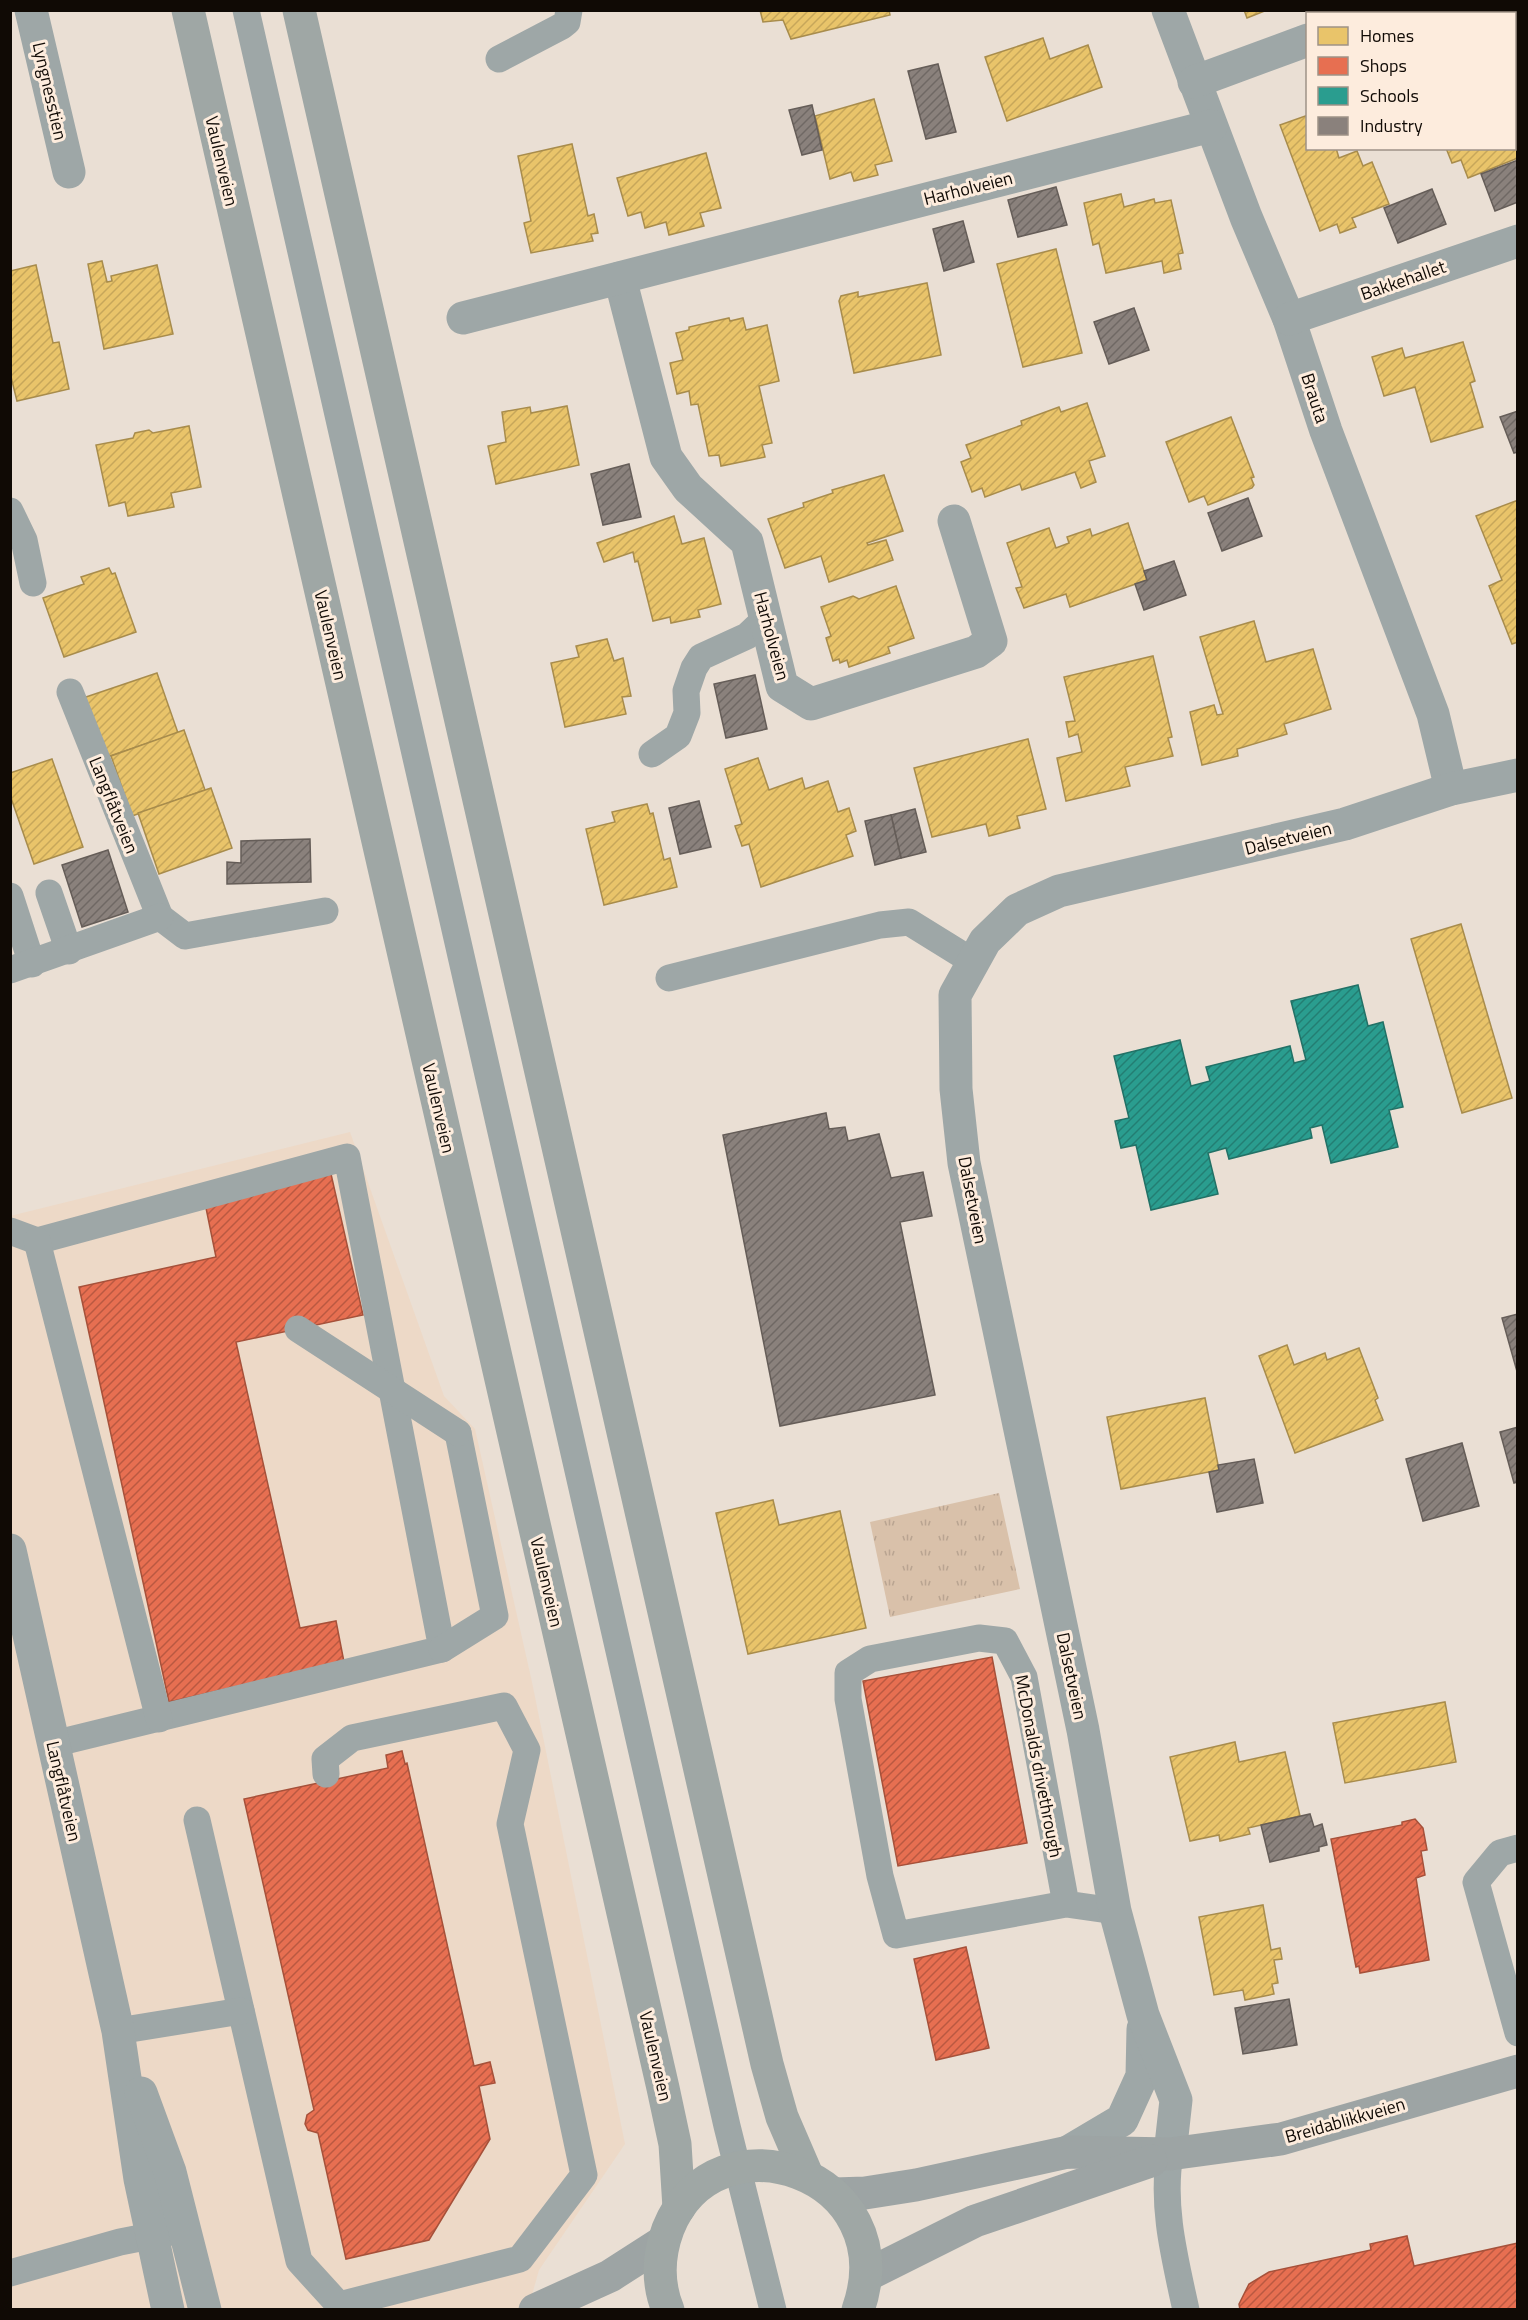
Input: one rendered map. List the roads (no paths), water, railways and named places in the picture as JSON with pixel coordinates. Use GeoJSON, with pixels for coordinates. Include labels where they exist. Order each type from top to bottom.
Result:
{"type":"FeatureCollection","features":[{"type":"Feature","properties":{"kind":"main road","name":"Vaulenveien"},"geometry":{"type":"LineString","coordinates":[[188,10],[663,2088],[675,2144],[679,2208]]}},
{"type":"Feature","properties":{"kind":"main road"},"geometry":{"type":"LineString","coordinates":[[299,10],[767,2064],[782,2117],[807,2175]]}},
{"type":"Feature","properties":{"kind":"main road","name":"Breidablikkveien"},"geometry":{"type":"LineString","coordinates":[[835,2194],[906,2187],[1068,2152],[1170,2154],[1281,2139],[1518,2071]]}},
{"type":"Feature","properties":{"kind":"main road","name":"Breidablikkveien"},"geometry":{"type":"LineString","coordinates":[[867,2275],[975,2221],[1170,2154]]}},
{"type":"Feature","properties":{"kind":"main road"},"geometry":{"type":"LineString","coordinates":[[668,2310],[660,2279],[663,2242],[679,2208],[705,2184],[738,2169],[773,2166],[807,2175],[835,2194],[846,2207],[863,2240],[867,2275],[858,2310]]}},
{"type":"Feature","properties":{"kind":"main road"},"geometry":{"type":"LineString","coordinates":[[535,2310],[610,2276],[663,2242]]}},
{"type":"Feature","properties":{"kind":"street","name":"Lyngnesstien"},"geometry":{"type":"LineString","coordinates":[[31,10],[69,172]]}},
{"type":"Feature","properties":{"kind":"street","name":"Brauta"},"geometry":{"type":"LineString","coordinates":[[1168,10],[1211,126],[1289,319],[1326,431],[1433,714],[1451,789]]}},
{"type":"Feature","properties":{"kind":"street"},"geometry":{"type":"LineString","coordinates":[[1194,82],[1306,41]]}},
{"type":"Feature","properties":{"kind":"street","name":"Harholveien"},"geometry":{"type":"LineString","coordinates":[[463,318],[1211,126]]}},
{"type":"Feature","properties":{"kind":"street","name":"Bakkehallet"},"geometry":{"type":"LineString","coordinates":[[1289,319],[1518,240]]}},
{"type":"Feature","properties":{"kind":"street","name":"Harholveien"},"geometry":{"type":"LineString","coordinates":[[620,278],[666,457],[688,488],[747,542],[782,686],[811,704],[976,652],[991,641],[954,521]]}},
{"type":"Feature","properties":{"kind":"street","name":"Dalsetveien"},"geometry":{"type":"LineString","coordinates":[[1170,2154],[1176,2100],[1143,2015],[1115,1911],[1083,1730],[964,1163],[956,1089],[955,995],[985,941],[1017,910],[1059,891],[1346,824],[1451,789],[1518,775]]}},
{"type":"Feature","properties":{"kind":"street","name":"Langflåtveien"},"geometry":{"type":"LineString","coordinates":[[10,1550],[118,2031],[140,2179],[168,2310]]}},
{"type":"Feature","properties":{"kind":"street","name":"Dalsetveien"},"geometry":{"type":"LineString","coordinates":[[1068,2152],[1122,2120],[1142,2076],[1143,2015]]}},
{"type":"Feature","properties":{"kind":"street","name":"Langflåtveien"},"geometry":{"type":"LineString","coordinates":[[118,2031],[170,2172],[205,2310]]}},
{"type":"Feature","properties":{"kind":"lane"},"geometry":{"type":"LineString","coordinates":[[246,10],[738,2169],[773,2310]]}},
{"type":"Feature","properties":{"kind":"lane"},"geometry":{"type":"LineString","coordinates":[[499,59],[562,26],[567,21],[569,10]]}},
{"type":"Feature","properties":{"kind":"lane"},"geometry":{"type":"LineString","coordinates":[[10,511],[24,540],[33,583]]}},
{"type":"Feature","properties":{"kind":"lane"},"geometry":{"type":"LineString","coordinates":[[652,754],[678,736],[687,713],[686,691],[694,668],[701,657],[747,636],[766,618]]}},
{"type":"Feature","properties":{"kind":"lane","name":"Langflåtveien"},"geometry":{"type":"LineString","coordinates":[[70,692],[160,917]]}},
{"type":"Feature","properties":{"kind":"lane"},"geometry":{"type":"LineString","coordinates":[[49,893],[69,951]]}},
{"type":"Feature","properties":{"kind":"lane"},"geometry":{"type":"LineString","coordinates":[[10,896],[21,967],[160,917],[185,936],[325,910]]}},
{"type":"Feature","properties":{"kind":"lane"},"geometry":{"type":"LineString","coordinates":[[669,978],[880,925],[909,922],[972,961]]}},
{"type":"Feature","properties":{"kind":"lane"},"geometry":{"type":"LineString","coordinates":[[10,1231],[37,1241],[347,1157],[442,1649]]}},
{"type":"Feature","properties":{"kind":"lane"},"geometry":{"type":"LineString","coordinates":[[37,1241],[159,1719]]}},
{"type":"Feature","properties":{"kind":"lane"},"geometry":{"type":"LineString","coordinates":[[53,1744],[442,1649],[495,1616],[458,1433],[298,1329]]}},
{"type":"Feature","properties":{"kind":"lane","name":"McDonalds drivethrough"},"geometry":{"type":"LineString","coordinates":[[980,1638],[1005,1641],[1024,1677],[1066,1904],[896,1935],[880,1876],[848,1699],[848,1673],[870,1659],[980,1638]]}},
{"type":"Feature","properties":{"kind":"lane"},"geometry":{"type":"LineString","coordinates":[[197,1820],[298,2260],[339,2305],[520,2259],[584,2175],[510,1824],[526,1749],[504,1706],[352,1738],[325,1760],[326,1774]]}},
{"type":"Feature","properties":{"kind":"lane"},"geometry":{"type":"LineString","coordinates":[[1518,1848],[1500,1853],[1476,1882],[1518,2033]]}},
{"type":"Feature","properties":{"kind":"lane"},"geometry":{"type":"LineString","coordinates":[[1066,1904],[1115,1911]]}},
{"type":"Feature","properties":{"kind":"lane"},"geometry":{"type":"LineString","coordinates":[[118,2031],[241,2011]]}},
{"type":"Feature","properties":{"kind":"lane"},"geometry":{"type":"LineString","coordinates":[[1170,2154],[1166,2180],[1167,2207],[1186,2310]]}},
{"type":"Feature","properties":{"kind":"lane"},"geometry":{"type":"LineString","coordinates":[[10,2273],[120,2242],[184,2229]]}}]}
